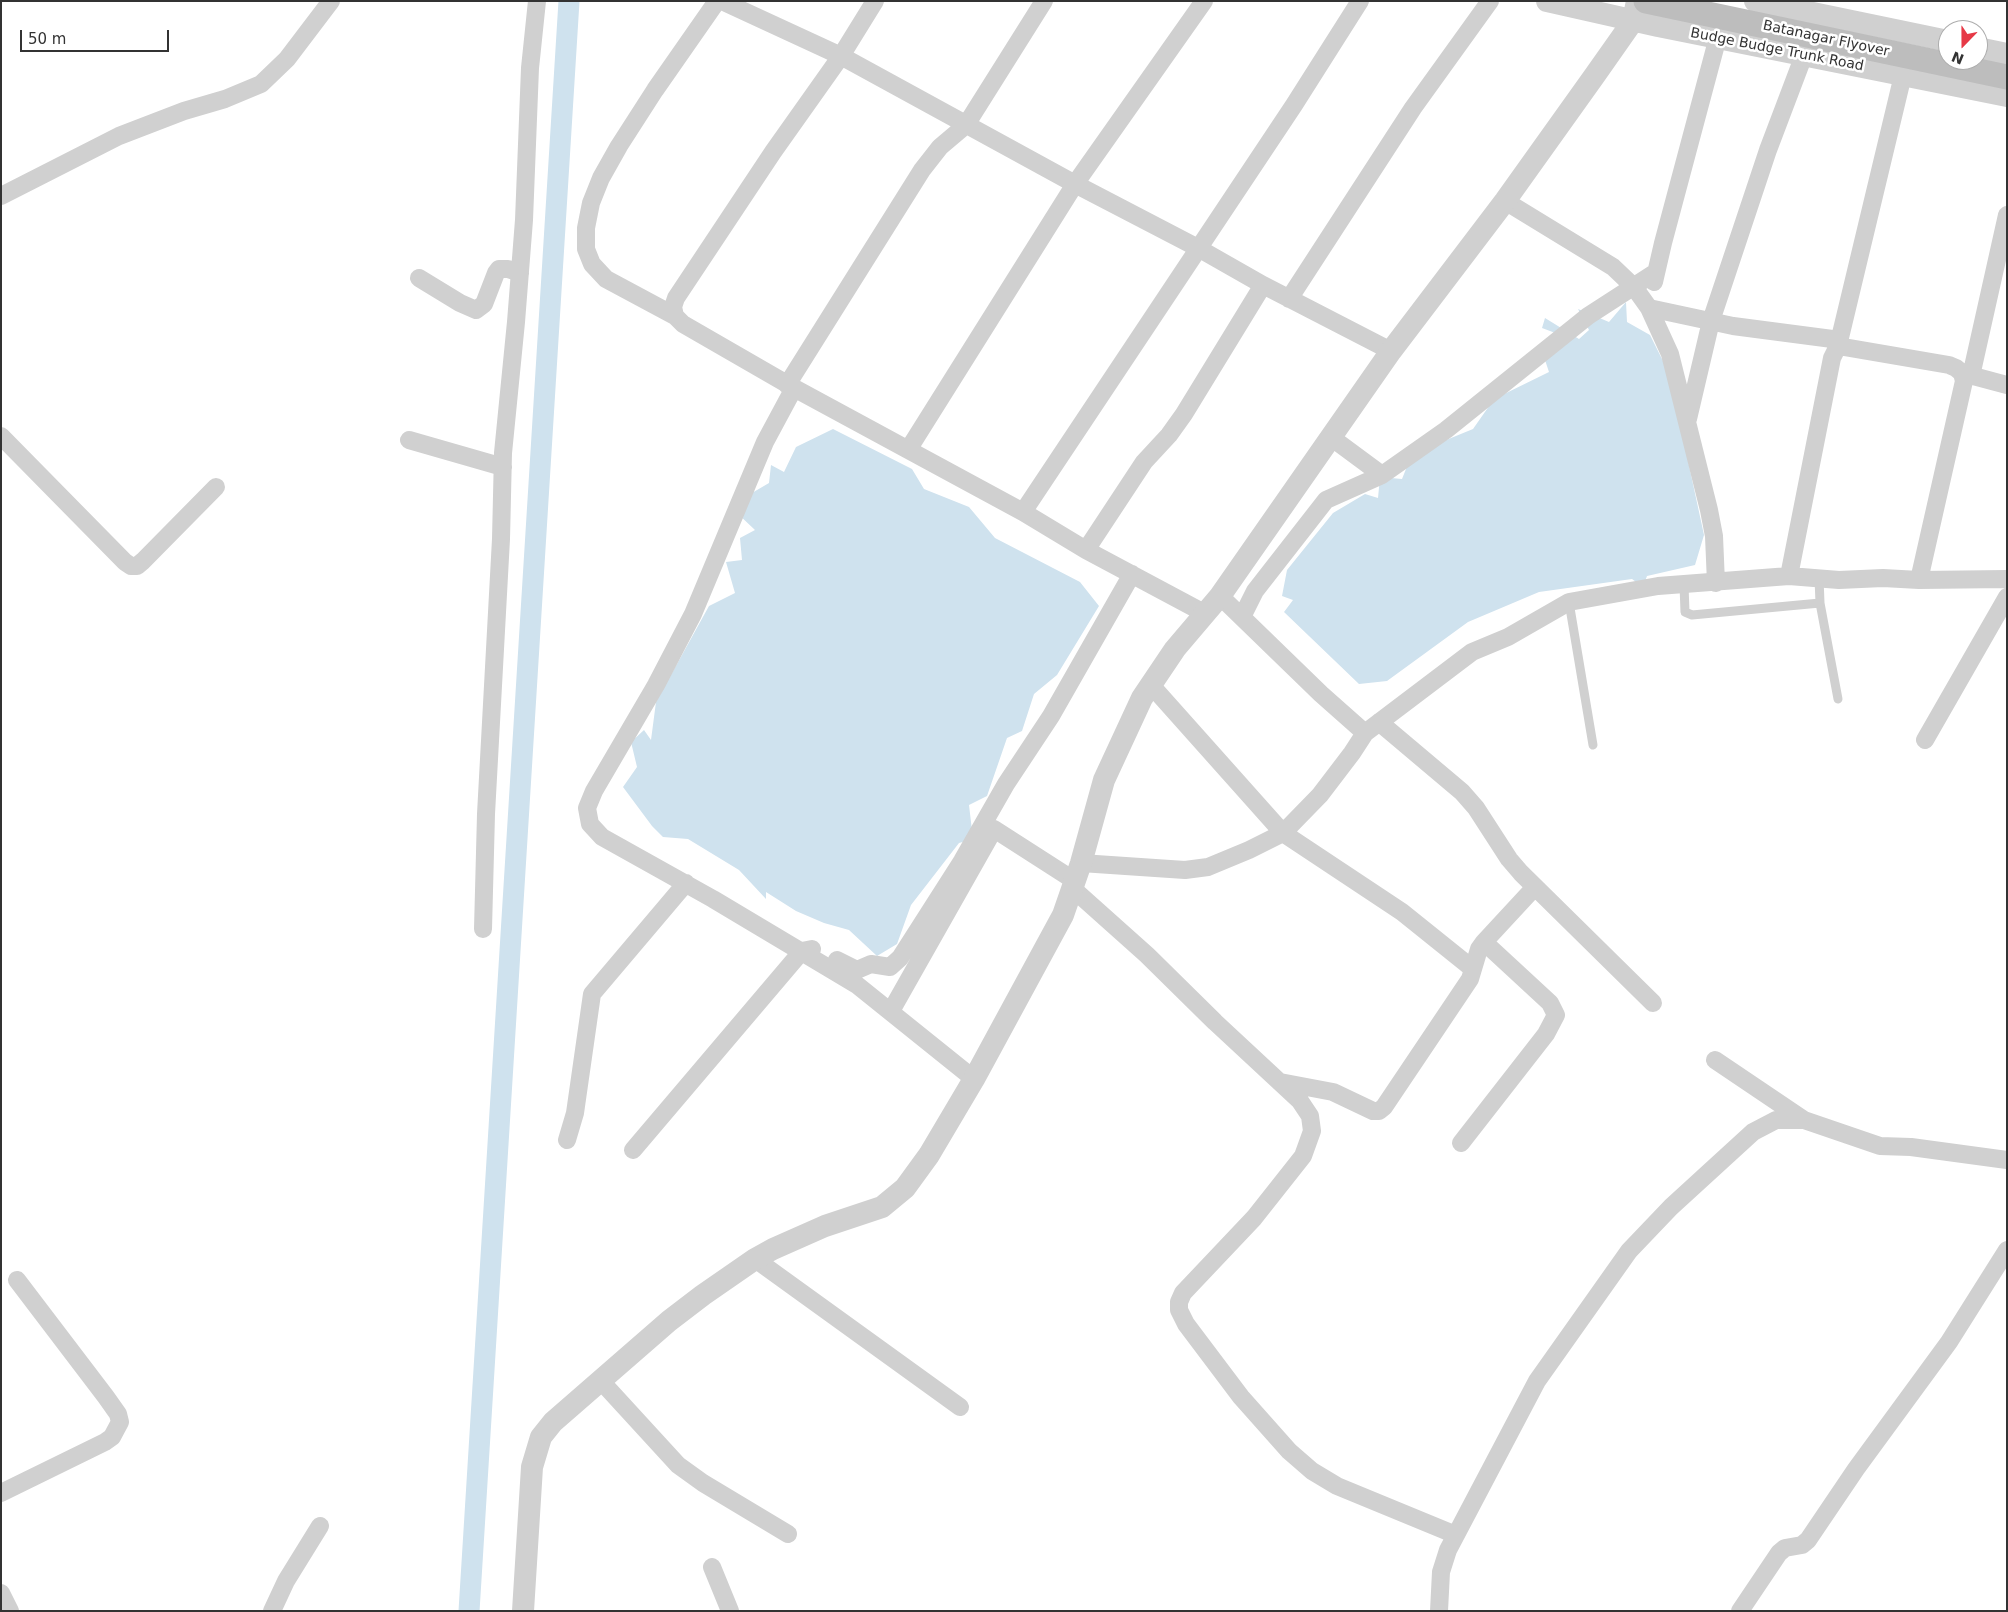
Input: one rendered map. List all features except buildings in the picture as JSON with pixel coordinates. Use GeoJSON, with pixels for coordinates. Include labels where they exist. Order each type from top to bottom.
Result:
{"type":"FeatureCollection","features":[{"type":"Feature","properties":{"kind":"main road","name":"Batanagar Flyover"},"geometry":{"type":"LineString","coordinates":[[1639,8],[2007,77]]}},
{"type":"Feature","properties":{"kind":"street"},"geometry":{"type":"LineString","coordinates":[[1,196],[119,136],[261,84],[287,59],[331,1]]}},
{"type":"Feature","properties":{"kind":"street"},"geometry":{"type":"LineString","coordinates":[[483,929],[486,814],[503,468],[520,272],[530,68],[537,1]]}},
{"type":"Feature","properties":{"kind":"street"},"geometry":{"type":"LineString","coordinates":[[717,1],[655,90],[601,178],[591,203],[586,228],[586,248],[592,264],[606,279],[675,316],[683,324],[791,386],[1023,512],[1086,550],[1204,613]]}},
{"type":"Feature","properties":{"kind":"street"},"geometry":{"type":"LineString","coordinates":[[722,1],[841,56],[1075,184],[1198,248],[1262,285],[1391,351]]}},
{"type":"Feature","properties":{"kind":"street"},"geometry":{"type":"LineString","coordinates":[[675,316],[673,307],[676,298],[773,152],[841,56],[875,1]]}},
{"type":"Feature","properties":{"kind":"street"},"geometry":{"type":"LineString","coordinates":[[974,1079],[857,985],[686,883],[602,837],[590,824],[587,808],[594,791],[656,685],[693,614],[765,442],[791,386],[922,170],[940,147],[966,125],[1044,1]]}},
{"type":"Feature","properties":{"kind":"street"},"geometry":{"type":"LineString","coordinates":[[908,450],[1075,184],[1204,1]]}},
{"type":"Feature","properties":{"kind":"street"},"geometry":{"type":"LineString","coordinates":[[1023,512],[1294,105],[1360,1]]}},
{"type":"Feature","properties":{"kind":"street"},"geometry":{"type":"LineString","coordinates":[[1289,298],[1414,108],[1490,1]]}},
{"type":"Feature","properties":{"kind":"street","name":"Budge Budge Trunk Road"},"geometry":{"type":"LineString","coordinates":[[1549,1],[1639,8],[1718,38],[2007,96]]}},
{"type":"Feature","properties":{"kind":"street"},"geometry":{"type":"LineString","coordinates":[[1755,1],[1938,40]]}},
{"type":"Feature","properties":{"kind":"street"},"geometry":{"type":"LineString","coordinates":[[523,1611],[532,1467],[541,1437],[553,1422],[669,1321],[755,1259],[825,1226],[882,1207],[906,1188],[929,1155],[974,1079],[1063,915],[1104,780],[1142,698],[1175,649],[1220,596],[1391,351],[1505,201],[1639,8]]}},
{"type":"Feature","properties":{"kind":"street"},"geometry":{"type":"LineString","coordinates":[[1648,306],[1662,243],[1718,38]]}},
{"type":"Feature","properties":{"kind":"street"},"geometry":{"type":"LineString","coordinates":[[1988,50],[2007,54]]}},
{"type":"Feature","properties":{"kind":"street"},"geometry":{"type":"LineString","coordinates":[[1687,422],[1712,322],[1768,150],[1804,55]]}},
{"type":"Feature","properties":{"kind":"street"},"geometry":{"type":"LineString","coordinates":[[1789,576],[1832,358],[1839,343],[1903,75]]}},
{"type":"Feature","properties":{"kind":"street"},"geometry":{"type":"LineString","coordinates":[[1505,201],[1613,268],[1634,287],[1648,306],[1670,354],[1709,510],[1714,536],[1716,583]]}},
{"type":"Feature","properties":{"kind":"street"},"geometry":{"type":"LineString","coordinates":[[1919,580],[1964,381],[2007,215]]}},
{"type":"Feature","properties":{"kind":"street"},"geometry":{"type":"LineString","coordinates":[[418,278],[460,303],[476,310],[484,304],[499,269],[520,272]]}},
{"type":"Feature","properties":{"kind":"street"},"geometry":{"type":"LineString","coordinates":[[1242,617],[1255,591],[1326,500],[1382,475],[1446,430],[1588,316],[1656,272]]}},
{"type":"Feature","properties":{"kind":"street"},"geometry":{"type":"LineString","coordinates":[[1086,550],[1144,462],[1169,435],[1184,414],[1262,285]]}},
{"type":"Feature","properties":{"kind":"street"},"geometry":{"type":"LineString","coordinates":[[1648,306],[1712,322],[1839,343],[1949,365],[1966,375],[2007,385]]}},
{"type":"Feature","properties":{"kind":"street"},"geometry":{"type":"LineString","coordinates":[[1,436],[131,566],[137,566],[143,562],[216,487]]}},
{"type":"Feature","properties":{"kind":"street"},"geometry":{"type":"LineString","coordinates":[[1332,438],[1382,475]]}},
{"type":"Feature","properties":{"kind":"street"},"geometry":{"type":"LineString","coordinates":[[408,440],[503,468]]}},
{"type":"Feature","properties":{"kind":"street"},"geometry":{"type":"LineString","coordinates":[[633,1150],[802,951],[823,951],[857,970],[871,964],[890,967],[900,958],[962,861],[1006,784],[1051,716],[1132,574]]}},
{"type":"Feature","properties":{"kind":"street"},"geometry":{"type":"LineString","coordinates":[[1076,877],[1208,867],[1249,850],[1283,832],[1320,795],[1365,733],[1472,652],[1508,636],[1569,602],[1658,586],[1789,576],[1839,580],[1883,578],[1919,580],[2007,579]]}},
{"type":"Feature","properties":{"kind":"street"},"geometry":{"type":"LineString","coordinates":[[1220,596],[1321,694],[1365,733]]}},
{"type":"Feature","properties":{"kind":"street"},"geometry":{"type":"LineString","coordinates":[[1925,740],[2007,597]]}},
{"type":"Feature","properties":{"kind":"street"},"geometry":{"type":"LineString","coordinates":[[1151,685],[1283,832],[1402,912],[1473,970]]}},
{"type":"Feature","properties":{"kind":"street"},"geometry":{"type":"LineString","coordinates":[[1379,722],[1462,792],[1476,808],[1509,859],[1534,888],[1578,927],[1653,1003]]}},
{"type":"Feature","properties":{"kind":"street"},"geometry":{"type":"LineString","coordinates":[[891,1011],[994,829],[1076,877],[1147,955],[1214,1022],[1300,1101],[1310,1116],[1312,1131],[1303,1156],[1254,1218],[1183,1293],[1179,1302],[1186,1324],[1241,1397],[1289,1451],[1312,1471],[1337,1486],[1456,1536]]}},
{"type":"Feature","properties":{"kind":"street"},"geometry":{"type":"LineString","coordinates":[[566,1140],[575,1114],[592,994],[686,883]]}},
{"type":"Feature","properties":{"kind":"street"},"geometry":{"type":"LineString","coordinates":[[1280,1082],[1327,1091],[1365,1108],[1379,1111],[1392,1098],[1417,1056],[1470,979],[1479,949],[1534,888]]}},
{"type":"Feature","properties":{"kind":"street"},"geometry":{"type":"LineString","coordinates":[[1461,1143],[1546,1034],[1556,1015],[1550,1002],[1484,942]]}},
{"type":"Feature","properties":{"kind":"street"},"geometry":{"type":"LineString","coordinates":[[1716,1060],[1804,1120],[1880,1146],[1911,1147],[2007,1160]]}},
{"type":"Feature","properties":{"kind":"street"},"geometry":{"type":"LineString","coordinates":[[1439,1611],[1441,1572],[1448,1550],[1537,1381],[1629,1251],[1671,1207],[1753,1132],[1776,1120],[1804,1120]]}},
{"type":"Feature","properties":{"kind":"street"},"geometry":{"type":"LineString","coordinates":[[1740,1611],[1778,1553],[1785,1548],[1802,1544],[1808,1540],[1856,1469],[1949,1342],[2007,1250]]}},
{"type":"Feature","properties":{"kind":"street"},"geometry":{"type":"LineString","coordinates":[[755,1259],[960,1407]]}},
{"type":"Feature","properties":{"kind":"street"},"geometry":{"type":"LineString","coordinates":[[1,1494],[104,1442],[112,1437],[120,1422],[118,1414],[106,1397],[17,1280]]}},
{"type":"Feature","properties":{"kind":"street"},"geometry":{"type":"LineString","coordinates":[[601,1381],[678,1464],[703,1484],[788,1534]]}},
{"type":"Feature","properties":{"kind":"street"},"geometry":{"type":"LineString","coordinates":[[272,1611],[286,1581],[320,1526]]}},
{"type":"Feature","properties":{"kind":"street"},"geometry":{"type":"LineString","coordinates":[[712,1567],[730,1611]]}},
{"type":"Feature","properties":{"kind":"street"},"geometry":{"type":"LineString","coordinates":[[1,1593],[10,1611]]}},
{"type":"Feature","properties":{"kind":"lane"},"geometry":{"type":"LineString","coordinates":[[1819,578],[1820,603],[1838,699]]}},
{"type":"Feature","properties":{"kind":"lane"},"geometry":{"type":"LineString","coordinates":[[1684,585],[1685,612],[1692,616],[1820,603]]}},
{"type":"Feature","properties":{"kind":"lane"},"geometry":{"type":"LineString","coordinates":[[1569,602],[1593,745]]}},
{"type":"Feature","properties":{"kind":"water"},"geometry":{"type":"Polygon","coordinates":[[[1626,302],[1627,322],[1650,335],[1669,373],[1704,535],[1695,565],[1647,576],[1643,587],[1632,579],[1539,592],[1468,622],[1387,681],[1359,684],[1284,612],[1293,600],[1282,596],[1287,570],[1333,513],[1365,494],[1378,498],[1380,477],[1402,479],[1412,454],[1473,429],[1494,399],[1549,372],[1543,354],[1566,337],[1542,328],[1545,318],[1579,339],[1589,330],[1578,309],[1609,322],[1626,302]]]}},
{"type":"Feature","properties":{"kind":"water"},"geometry":{"type":"Polygon","coordinates":[[[833,429],[912,469],[924,489],[969,507],[995,538],[1080,582],[1099,606],[1057,675],[1034,694],[1022,731],[1007,738],[987,796],[969,805],[973,839],[959,843],[911,905],[897,944],[877,956],[849,930],[824,923],[796,911],[766,892],[766,899],[739,870],[688,839],[663,837],[652,826],[623,787],[637,767],[631,742],[644,730],[651,740],[656,702],[709,606],[735,593],[726,562],[742,560],[740,538],[755,530],[737,513],[740,500],[769,483],[771,465],[784,472],[796,447],[833,429]]]}},
{"type":"Feature","properties":{"kind":"waterway"},"geometry":{"type":"LineString","coordinates":[[469,1611],[569,1]]}}]}
